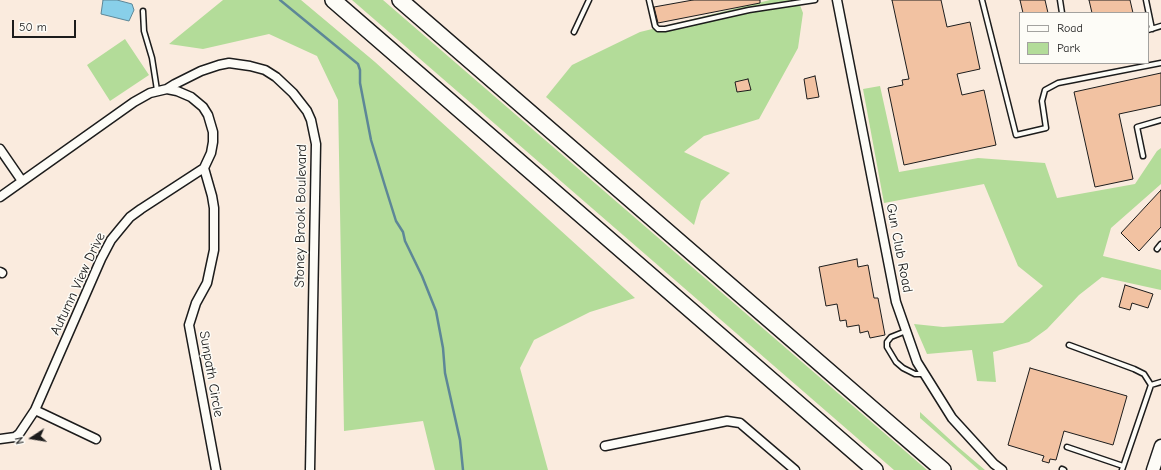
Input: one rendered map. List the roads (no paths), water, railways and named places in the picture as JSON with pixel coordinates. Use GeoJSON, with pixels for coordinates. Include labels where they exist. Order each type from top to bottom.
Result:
{"type":"FeatureCollection","features":[{"type":"Feature","properties":{"kind":"highway"},"geometry":{"type":"LineString","coordinates":[[333,0],[875,470]]}},
{"type":"Feature","properties":{"kind":"highway"},"geometry":{"type":"LineString","coordinates":[[400,0],[943,470]]}},
{"type":"Feature","properties":{"kind":"main road"},"geometry":{"type":"LineString","coordinates":[[1156,467],[1161,446]]}},
{"type":"Feature","properties":{"kind":"street","name":"Gun Club Road"},"geometry":{"type":"LineString","coordinates":[[837,0],[896,302],[906,331],[917,362],[952,418],[994,464],[1002,470]]}},
{"type":"Feature","properties":{"kind":"street","name":"Stoney Brook Boulevard"},"geometry":{"type":"LineString","coordinates":[[0,197],[134,102],[150,93],[157,90],[168,89],[201,71],[219,65],[229,64],[250,66],[265,70],[276,77],[302,104],[310,120],[316,144],[310,470]]}},
{"type":"Feature","properties":{"kind":"street"},"geometry":{"type":"LineString","coordinates":[[168,89],[178,91],[191,97],[203,107],[208,115],[213,132],[213,142],[211,153],[204,168]]}},
{"type":"Feature","properties":{"kind":"street"},"geometry":{"type":"LineString","coordinates":[[0,149],[22,181]]}},
{"type":"Feature","properties":{"kind":"street","name":"Autumn View Drive"},"geometry":{"type":"LineString","coordinates":[[0,439],[15,437],[19,434],[35,410],[101,259],[111,240],[130,217],[141,208],[204,168]]}},
{"type":"Feature","properties":{"kind":"street","name":"Sunpath Circle"},"geometry":{"type":"LineString","coordinates":[[204,168],[214,208],[214,250],[207,283],[196,303],[189,325],[216,470]]}},
{"type":"Feature","properties":{"kind":"street"},"geometry":{"type":"LineString","coordinates":[[35,410],[96,439]]}},
{"type":"Feature","properties":{"kind":"street"},"geometry":{"type":"LineString","coordinates":[[605,446],[727,421],[740,423],[795,470]]}},
{"type":"Feature","properties":{"kind":"lane"},"geometry":{"type":"LineString","coordinates":[[574,32],[589,0]]}},
{"type":"Feature","properties":{"kind":"lane"},"geometry":{"type":"LineString","coordinates":[[649,0],[655,26],[658,29],[665,30],[749,10],[815,0]]}},
{"type":"Feature","properties":{"kind":"lane"},"geometry":{"type":"LineString","coordinates":[[982,0],[1016,135],[1046,128],[1042,101],[1045,90],[1058,83],[1161,63]]}},
{"type":"Feature","properties":{"kind":"lane"},"geometry":{"type":"LineString","coordinates":[[1060,0],[1062,12]]}},
{"type":"Feature","properties":{"kind":"lane"},"geometry":{"type":"LineString","coordinates":[[1146,0],[1148,12]]}},
{"type":"Feature","properties":{"kind":"lane"},"geometry":{"type":"LineString","coordinates":[[142,11],[144,31],[152,58],[157,90]]}},
{"type":"Feature","properties":{"kind":"lane"},"geometry":{"type":"LineString","coordinates":[[1150,29],[1161,26]]}},
{"type":"Feature","properties":{"kind":"lane"},"geometry":{"type":"LineString","coordinates":[[1143,156],[1137,127],[1161,120]]}},
{"type":"Feature","properties":{"kind":"lane"},"geometry":{"type":"LineString","coordinates":[[1157,249],[1161,244]]}},
{"type":"Feature","properties":{"kind":"lane"},"geometry":{"type":"LineString","coordinates":[[906,331],[890,337],[887,342],[887,347],[896,362],[903,368],[914,374],[925,374]]}},
{"type":"Feature","properties":{"kind":"lane"},"geometry":{"type":"LineString","coordinates":[[1069,345],[1134,369],[1144,374],[1151,385]]}},
{"type":"Feature","properties":{"kind":"lane"},"geometry":{"type":"LineString","coordinates":[[1151,385],[1161,382]]}},
{"type":"Feature","properties":{"kind":"lane"},"geometry":{"type":"LineString","coordinates":[[1066,447],[1123,468],[1151,385]]}},
{"type":"Feature","properties":{"kind":"water"},"geometry":{"type":"Polygon","coordinates":[[[103,0],[117,0],[132,4],[134,10],[129,21],[101,14],[103,0]]]}},
{"type":"Feature","properties":{"kind":"waterway"},"geometry":{"type":"LineString","coordinates":[[280,0],[358,64],[360,70],[360,83],[371,140],[396,221],[403,232],[405,241],[422,276],[436,311],[443,348],[445,373],[460,440],[463,470]]}}]}
